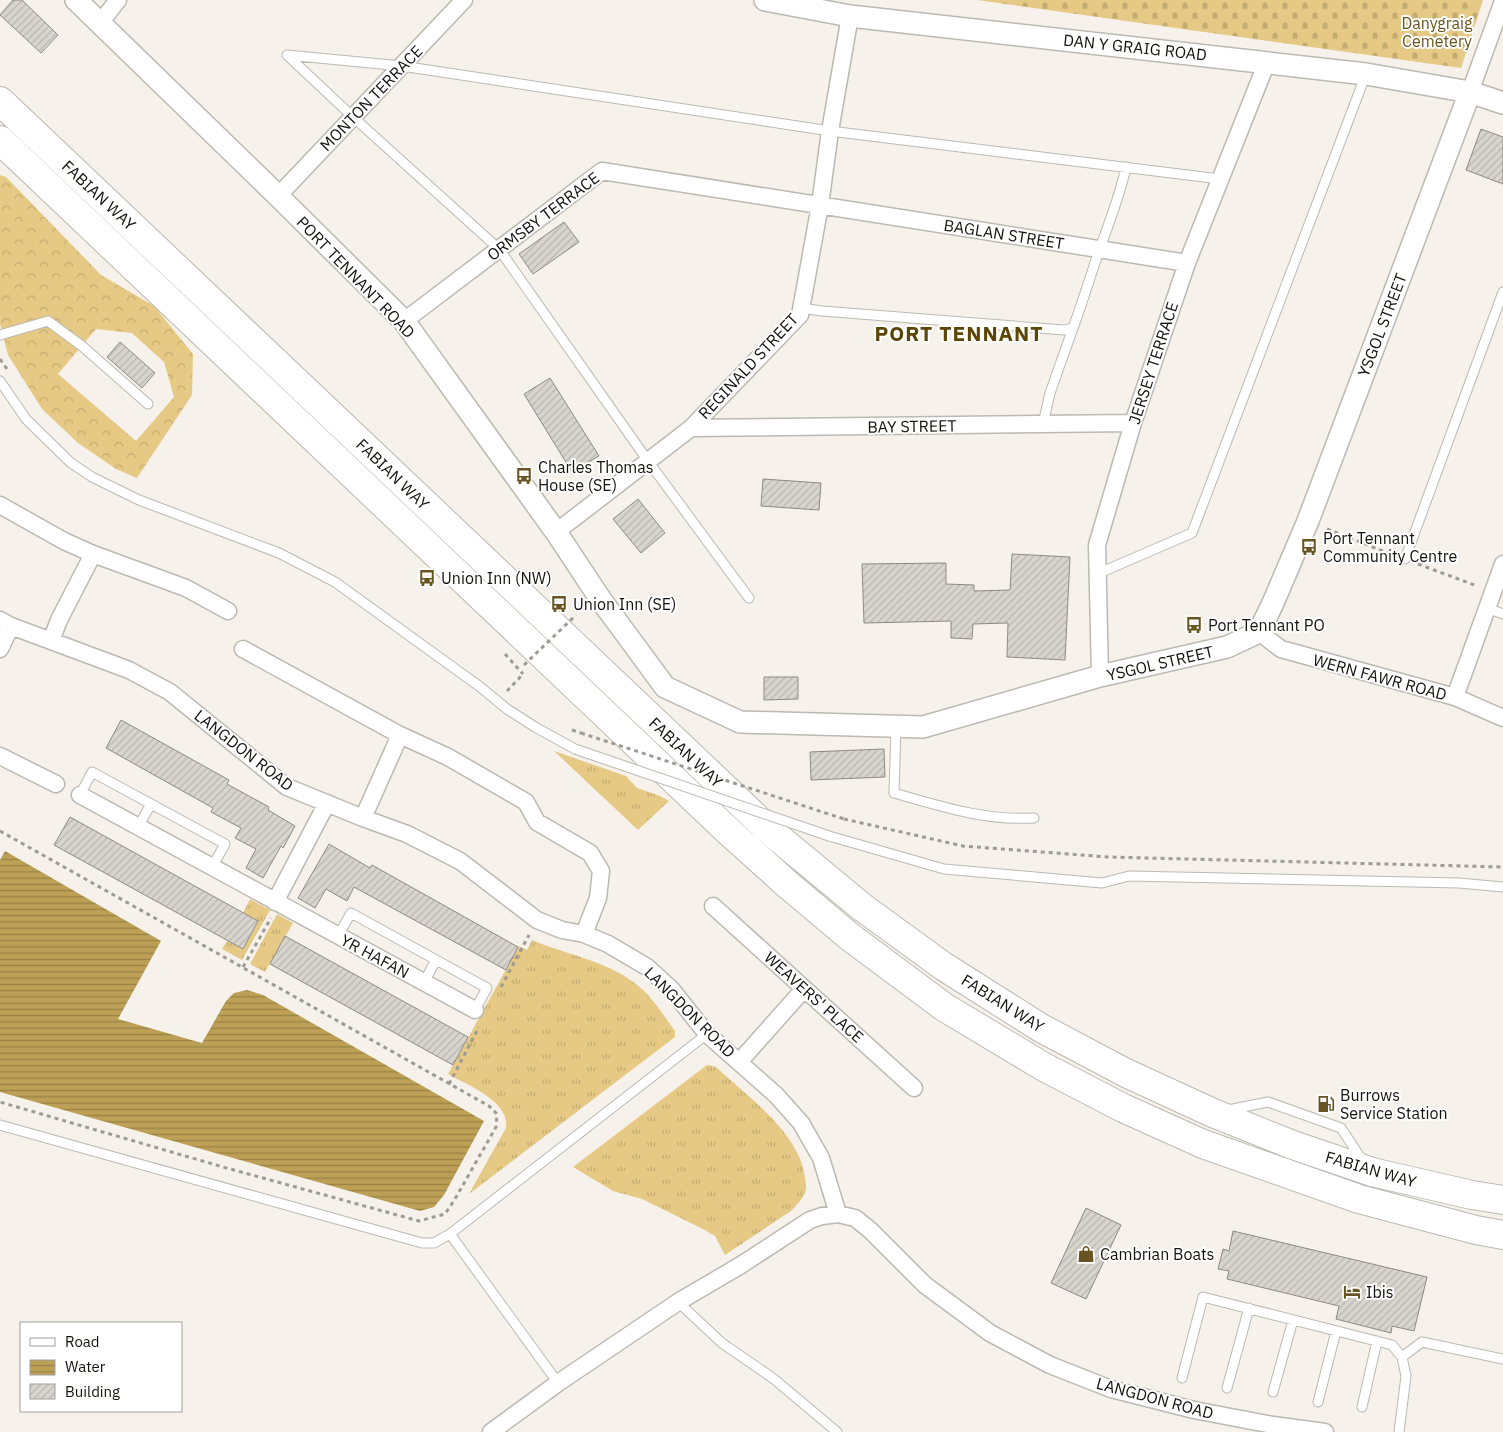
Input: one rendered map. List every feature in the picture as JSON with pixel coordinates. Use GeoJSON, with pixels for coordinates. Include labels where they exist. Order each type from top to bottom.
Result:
{"type":"FeatureCollection","features":[{"type":"Feature","properties":{"kind":"highway","name":"FABIAN WAY"},"geometry":{"type":"LineString","coordinates":[[0,101],[769,830],[862,907],[943,966],[1041,1028],[1126,1073],[1213,1113],[1293,1145],[1372,1172],[1472,1195],[1503,1200]]}},
{"type":"Feature","properties":{"kind":"highway","name":"FABIAN WAY"},"geometry":{"type":"LineString","coordinates":[[0,140],[726,829],[850,937],[944,1007],[1044,1067],[1123,1108],[1204,1144],[1359,1199],[1476,1230],[1503,1235]]}},
{"type":"Feature","properties":{"kind":"street","name":"PORT TENNANT ROAD"},"geometry":{"type":"LineString","coordinates":[[76,0],[278,196],[404,322],[556,532],[665,688]]}},
{"type":"Feature","properties":{"kind":"street"},"geometry":{"type":"LineString","coordinates":[[100,23],[118,0]]}},
{"type":"Feature","properties":{"kind":"street","name":"MONTON TERRACE"},"geometry":{"type":"LineString","coordinates":[[278,196],[464,0]]}},
{"type":"Feature","properties":{"kind":"street","name":"DAN Y GRAIG ROAD"},"geometry":{"type":"LineString","coordinates":[[765,0],[850,16],[1366,74],[1470,92],[1503,103]]}},
{"type":"Feature","properties":{"kind":"street","name":"YSGOL STREET"},"geometry":{"type":"LineString","coordinates":[[665,688],[740,722],[923,727],[1100,676],[1227,647],[1259,632],[1308,521],[1503,1]]}},
{"type":"Feature","properties":{"kind":"street","name":"REGINALD STREET"},"geometry":{"type":"LineString","coordinates":[[556,532],[691,428],[800,315],[820,205],[830,131],[850,16]]}},
{"type":"Feature","properties":{"kind":"street","name":"JERSEY TERRACE"},"geometry":{"type":"LineString","coordinates":[[1100,676],[1097,545],[1133,423],[1187,262],[1267,62]]}},
{"type":"Feature","properties":{"kind":"street","name":"ORMSBY TERRACE"},"geometry":{"type":"LineString","coordinates":[[404,322],[602,171],[820,205]]}},
{"type":"Feature","properties":{"kind":"street","name":"BAGLAN STREET"},"geometry":{"type":"LineString","coordinates":[[820,205],[1187,262]]}},
{"type":"Feature","properties":{"kind":"street","name":"BAY STREET"},"geometry":{"type":"LineString","coordinates":[[691,428],[1133,423]]}},
{"type":"Feature","properties":{"kind":"street"},"geometry":{"type":"LineString","coordinates":[[0,505],[64,541],[93,554],[186,588],[228,611]]}},
{"type":"Feature","properties":{"kind":"street"},"geometry":{"type":"LineString","coordinates":[[51,641],[59,620],[93,554]]}},
{"type":"Feature","properties":{"kind":"street"},"geometry":{"type":"LineString","coordinates":[[1455,697],[1503,564]]}},
{"type":"Feature","properties":{"kind":"street"},"geometry":{"type":"LineString","coordinates":[[0,649],[6,623]]}},
{"type":"Feature","properties":{"kind":"street","name":"LANGDON ROAD"},"geometry":{"type":"LineString","coordinates":[[6,623],[129,670],[170,692],[287,787],[407,834],[460,861],[537,920],[562,930],[584,934],[608,944],[646,967],[672,990],[707,1034],[776,1095],[801,1123],[821,1158],[838,1214],[855,1218],[870,1230],[925,1285],[990,1333],[1050,1366],[1111,1390],[1194,1410],[1274,1425],[1325,1432]]}},
{"type":"Feature","properties":{"kind":"street","name":"WERN FAWR ROAD"},"geometry":{"type":"LineString","coordinates":[[1259,632],[1281,649],[1455,697],[1503,718]]}},
{"type":"Feature","properties":{"kind":"street"},"geometry":{"type":"LineString","coordinates":[[244,649],[400,735],[448,757],[526,802],[536,822],[590,853],[601,871],[598,898],[584,934]]}},
{"type":"Feature","properties":{"kind":"street"},"geometry":{"type":"LineString","coordinates":[[363,818],[400,735]]}},
{"type":"Feature","properties":{"kind":"street"},"geometry":{"type":"LineString","coordinates":[[0,756],[56,784]]}},
{"type":"Feature","properties":{"kind":"street","name":"YR HAFAN"},"geometry":{"type":"LineString","coordinates":[[80,796],[475,1010]]}},
{"type":"Feature","properties":{"kind":"street"},"geometry":{"type":"LineString","coordinates":[[277,903],[327,804]]}},
{"type":"Feature","properties":{"kind":"street","name":"WEAVERS' PLACE"},"geometry":{"type":"LineString","coordinates":[[713,906],[914,1088]]}},
{"type":"Feature","properties":{"kind":"street"},"geometry":{"type":"LineString","coordinates":[[739,1062],[804,989]]}},
{"type":"Feature","properties":{"kind":"street"},"geometry":{"type":"LineString","coordinates":[[501,1429],[558,1383],[678,1302],[741,1265],[810,1220],[838,1214]]}},
{"type":"Feature","properties":{"kind":"lane"},"geometry":{"type":"LineString","coordinates":[[749,598],[648,461],[498,249],[287,55],[402,66],[830,131],[1220,179]]}},
{"type":"Feature","properties":{"kind":"lane"},"geometry":{"type":"LineString","coordinates":[[1097,574],[1192,533],[1366,74]]}},
{"type":"Feature","properties":{"kind":"lane"},"geometry":{"type":"LineString","coordinates":[[1043,424],[1050,393],[1121,192],[1126,167]]}},
{"type":"Feature","properties":{"kind":"lane"},"geometry":{"type":"LineString","coordinates":[[1405,559],[1503,292]]}},
{"type":"Feature","properties":{"kind":"lane"},"geometry":{"type":"LineString","coordinates":[[801,308],[966,323],[1064,330],[1073,328]]}},
{"type":"Feature","properties":{"kind":"lane"},"geometry":{"type":"LineString","coordinates":[[0,335],[48,321],[82,346],[148,404]]}},
{"type":"Feature","properties":{"kind":"lane"},"geometry":{"type":"LineString","coordinates":[[0,381],[26,419],[71,463],[92,477],[138,500],[279,553],[335,582],[479,686],[507,709],[535,727],[576,749],[829,836],[944,869],[1102,883],[1129,876],[1459,883],[1503,887]]}},
{"type":"Feature","properties":{"kind":"lane"},"geometry":{"type":"LineString","coordinates":[[1487,608],[1503,614]]}},
{"type":"Feature","properties":{"kind":"lane"},"geometry":{"type":"LineString","coordinates":[[896,726],[894,793],[976,815],[998,818],[1034,818]]}},
{"type":"Feature","properties":{"kind":"lane"},"geometry":{"type":"LineString","coordinates":[[80,796],[92,772],[225,844],[212,867]]}},
{"type":"Feature","properties":{"kind":"lane"},"geometry":{"type":"LineString","coordinates":[[138,827],[151,804]]}},
{"type":"Feature","properties":{"kind":"lane"},"geometry":{"type":"LineString","coordinates":[[338,936],[351,914],[487,988],[475,1010]]}},
{"type":"Feature","properties":{"kind":"lane"},"geometry":{"type":"LineString","coordinates":[[424,982],[436,960]]}},
{"type":"Feature","properties":{"kind":"lane"},"geometry":{"type":"LineString","coordinates":[[0,1125],[422,1243],[434,1243],[450,1234],[707,1034]]}},
{"type":"Feature","properties":{"kind":"lane"},"geometry":{"type":"LineString","coordinates":[[450,1234],[558,1383]]}},
{"type":"Feature","properties":{"kind":"lane"},"geometry":{"type":"LineString","coordinates":[[1182,1378],[1203,1297],[1249,1308],[1392,1345],[1402,1357],[1406,1376],[1399,1432]]}},
{"type":"Feature","properties":{"kind":"lane"},"geometry":{"type":"LineString","coordinates":[[678,1302],[722,1343],[774,1378],[837,1432]]}},
{"type":"Feature","properties":{"kind":"lane"},"geometry":{"type":"LineString","coordinates":[[1227,1388],[1249,1308]]}},
{"type":"Feature","properties":{"kind":"lane"},"geometry":{"type":"LineString","coordinates":[[1273,1392],[1293,1320]]}},
{"type":"Feature","properties":{"kind":"lane"},"geometry":{"type":"LineString","coordinates":[[1318,1402],[1336,1331]]}},
{"type":"Feature","properties":{"kind":"lane"},"geometry":{"type":"LineString","coordinates":[[1362,1407],[1377,1341]]}},
{"type":"Feature","properties":{"kind":"lane"},"geometry":{"type":"LineString","coordinates":[[1402,1357],[1422,1342],[1503,1359]]}},
{"type":"Feature","properties":{"kind":"path"},"geometry":{"type":"LineString","coordinates":[[506,693],[523,674],[524,666],[576,615]]}},
{"type":"Feature","properties":{"kind":"path"},"geometry":{"type":"LineString","coordinates":[[581,733],[844,819],[963,846],[1108,857],[1503,867]]}},
{"type":"Feature","properties":{"kind":"path"},"geometry":{"type":"LineString","coordinates":[[0,831],[489,1106],[497,1114],[496,1127],[456,1199],[445,1214],[419,1221],[223,1167],[0,1102]]}},
{"type":"Feature","properties":{"kind":"path"},"geometry":{"type":"LineString","coordinates":[[243,967],[277,903]]}},
{"type":"Feature","properties":{"kind":"green space","name":"Danygraig Cemetery"},"geometry":{"type":"Polygon","coordinates":[[[977,0],[1483,0],[1461,68],[977,0]]]}},
{"type":"Feature","properties":{"kind":"green space"},"geometry":{"type":"Polygon","coordinates":[[[0,175],[6,177],[101,275],[154,306],[193,354],[192,395],[137,478],[116,469],[78,443],[42,409],[8,355],[0,324],[0,175]],[[96,329],[58,374],[136,441],[174,397],[164,362],[132,333],[96,329]]]}},
{"type":"Feature","properties":{"kind":"green space"},"geometry":{"type":"Polygon","coordinates":[[[554,751],[626,776],[637,788],[669,801],[638,830],[554,751]]]}},
{"type":"Feature","properties":{"kind":"green space"},"geometry":{"type":"Polygon","coordinates":[[[250,899],[270,910],[242,960],[222,949],[227,941],[243,949],[258,922],[243,913],[250,899]]]}},
{"type":"Feature","properties":{"kind":"green space"},"geometry":{"type":"Polygon","coordinates":[[[277,914],[293,923],[265,972],[250,964],[277,914]]]}},
{"type":"Feature","properties":{"kind":"green space"},"geometry":{"type":"Polygon","coordinates":[[[532,940],[599,963],[636,984],[652,1000],[675,1031],[675,1037],[469,1194],[506,1128],[505,1118],[501,1110],[486,1095],[448,1074],[519,946],[527,950],[532,940]]]}},
{"type":"Feature","properties":{"kind":"green space"},"geometry":{"type":"Polygon","coordinates":[[[707,1065],[716,1067],[770,1116],[783,1131],[801,1162],[806,1186],[802,1198],[791,1211],[725,1255],[715,1236],[642,1199],[613,1191],[573,1167],[707,1065]]]}},
{"type":"Feature","properties":{"kind":"water"},"geometry":{"type":"Polygon","coordinates":[[[5,851],[161,941],[118,1019],[202,1043],[226,1001],[234,993],[247,990],[263,995],[484,1121],[444,1195],[434,1207],[420,1211],[0,1092],[0,860],[5,851]]]}},
{"type":"Feature","properties":{"kind":"building"},"geometry":{"type":"Polygon","coordinates":[[[13,0],[22,0],[58,35],[41,53],[0,15],[13,0]]]}},
{"type":"Feature","properties":{"kind":"building"},"geometry":{"type":"Polygon","coordinates":[[[1481,129],[1503,137],[1503,184],[1466,170],[1481,129]]]}},
{"type":"Feature","properties":{"kind":"building"},"geometry":{"type":"Polygon","coordinates":[[[564,222],[579,242],[533,274],[519,254],[564,222]]]}},
{"type":"Feature","properties":{"kind":"building"},"geometry":{"type":"Polygon","coordinates":[[[120,342],[155,373],[142,388],[107,357],[120,342]]]}},
{"type":"Feature","properties":{"kind":"building"},"geometry":{"type":"Polygon","coordinates":[[[550,378],[599,456],[572,472],[524,394],[550,378]]]}},
{"type":"Feature","properties":{"kind":"building"},"geometry":{"type":"Polygon","coordinates":[[[763,479],[821,483],[819,510],[761,506],[763,479]]]}},
{"type":"Feature","properties":{"kind":"building"},"geometry":{"type":"Polygon","coordinates":[[[638,499],[665,533],[641,553],[613,519],[638,499]]]}},
{"type":"Feature","properties":{"kind":"building"},"geometry":{"type":"Polygon","coordinates":[[[1012,554],[1070,557],[1065,660],[1007,657],[1008,623],[973,624],[972,639],[951,638],[951,621],[864,623],[862,564],[946,563],[946,584],[974,585],[974,591],[1010,590],[1012,554]]]}},
{"type":"Feature","properties":{"kind":"building"},"geometry":{"type":"Polygon","coordinates":[[[764,677],[798,677],[798,699],[764,700],[764,677]]]}},
{"type":"Feature","properties":{"kind":"building"},"geometry":{"type":"Polygon","coordinates":[[[121,720],[229,780],[227,784],[269,807],[268,810],[295,826],[263,878],[246,868],[256,849],[235,838],[241,828],[211,812],[213,808],[106,748],[121,720]]]}},
{"type":"Feature","properties":{"kind":"building"},"geometry":{"type":"Polygon","coordinates":[[[884,749],[885,777],[811,780],[810,752],[884,749]]]}},
{"type":"Feature","properties":{"kind":"building"},"geometry":{"type":"Polygon","coordinates":[[[70,817],[258,921],[243,949],[54,845],[70,817]]]}},
{"type":"Feature","properties":{"kind":"building"},"geometry":{"type":"Polygon","coordinates":[[[329,844],[370,868],[372,865],[518,947],[506,970],[354,887],[347,901],[326,889],[315,908],[298,898],[329,844]]]}},
{"type":"Feature","properties":{"kind":"building"},"geometry":{"type":"Polygon","coordinates":[[[285,936],[468,1037],[453,1065],[270,964],[285,936]]]}},
{"type":"Feature","properties":{"kind":"building","name":"Cambrian Boats"},"geometry":{"type":"Polygon","coordinates":[[[1086,1208],[1121,1225],[1086,1299],[1051,1283],[1086,1208]]]}},
{"type":"Feature","properties":{"kind":"building","name":"Ibis"},"geometry":{"type":"Polygon","coordinates":[[[1233,1231],[1427,1277],[1414,1331],[1392,1326],[1391,1333],[1336,1319],[1339,1306],[1227,1279],[1229,1271],[1218,1269],[1223,1249],[1229,1251],[1233,1231]]]}},
{"type":"Feature","properties":{"kind":"place","name":"Charles Thomas House (SE)"},"geometry":{"type":"Point","coordinates":[524,476]}},
{"type":"Feature","properties":{"kind":"place","name":"Port Tennant Community Centre"},"geometry":{"type":"Point","coordinates":[1309,547]}},
{"type":"Feature","properties":{"kind":"place","name":"Union Inn (NW)"},"geometry":{"type":"Point","coordinates":[427,578]}},
{"type":"Feature","properties":{"kind":"place","name":"Union Inn (SE)"},"geometry":{"type":"Point","coordinates":[559,604]}},
{"type":"Feature","properties":{"kind":"place","name":"Port Tennant PO"},"geometry":{"type":"Point","coordinates":[1194,625]}},
{"type":"Feature","properties":{"kind":"place","name":"Burrows Service Station"},"geometry":{"type":"Point","coordinates":[1326,1104]}},
{"type":"Feature","properties":{"kind":"place","name":"Cambrian Boats"},"geometry":{"type":"Point","coordinates":[1086,1254]}},
{"type":"Feature","properties":{"kind":"place","name":"Ibis"},"geometry":{"type":"Point","coordinates":[1352,1292]}},
{"type":"Feature","properties":{"kind":"district","name":"PORT TENNANT"},"geometry":{"type":"Point","coordinates":[959,333]}}]}
